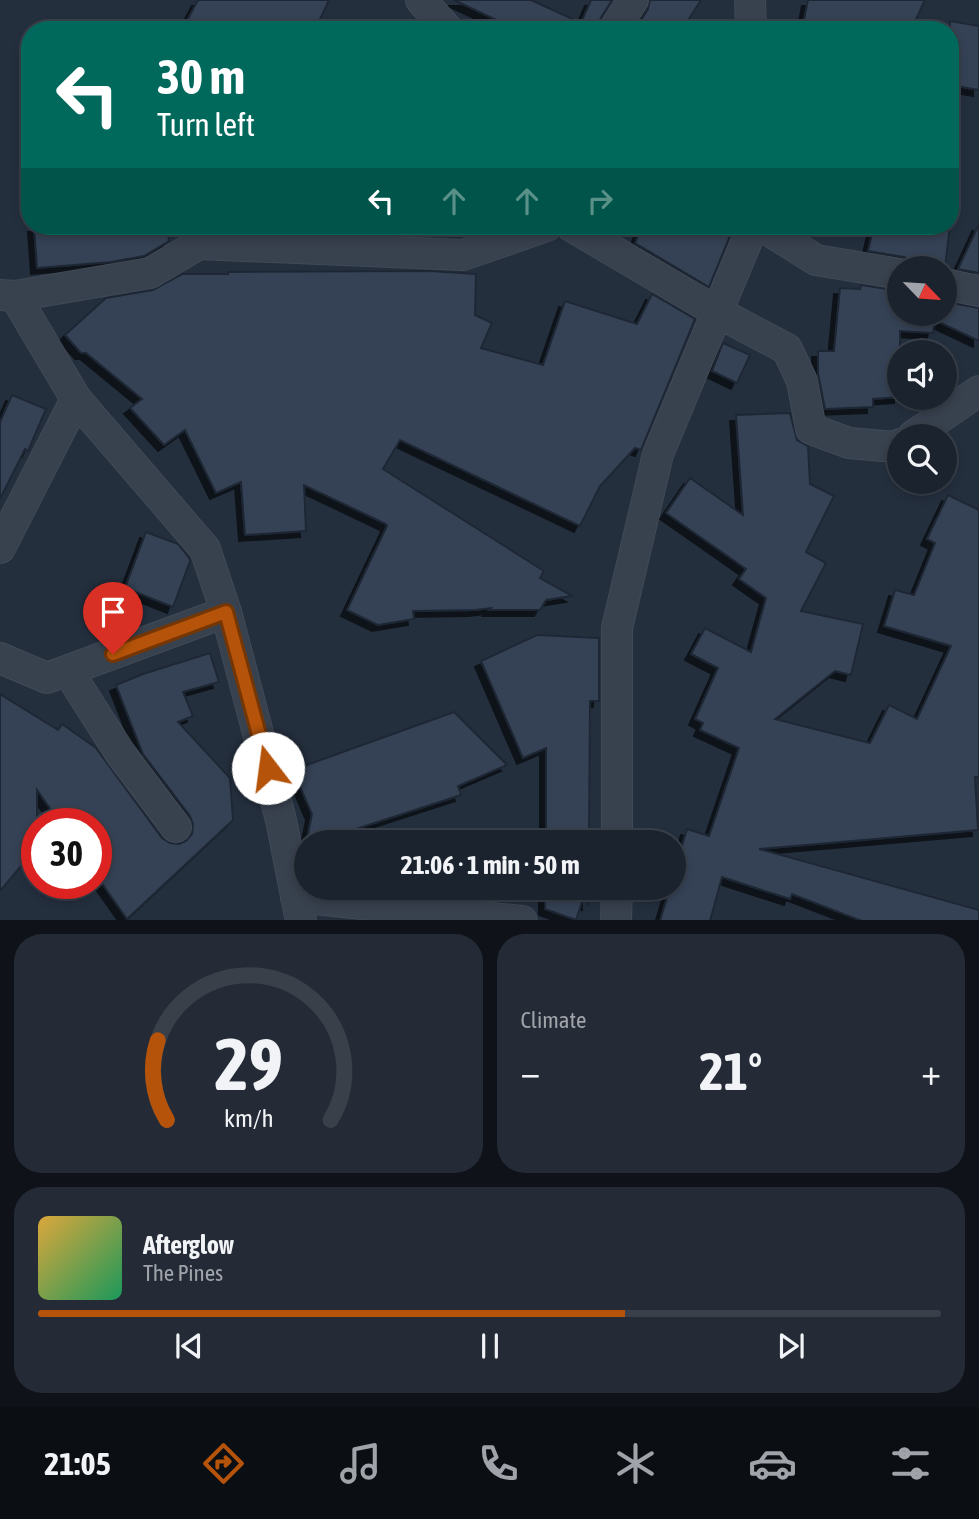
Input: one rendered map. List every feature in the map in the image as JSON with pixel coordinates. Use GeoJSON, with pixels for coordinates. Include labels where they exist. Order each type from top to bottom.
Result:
{"type":"FeatureCollection","features":[{"type":"Feature","properties":{"kind":"street"},"geometry":{"type":"LineString","coordinates":[[421,0],[441,21]]}},
{"type":"Feature","properties":{"kind":"street"},"geometry":{"type":"LineString","coordinates":[[620,21],[633,0]]}},
{"type":"Feature","properties":{"kind":"street"},"geometry":{"type":"LineString","coordinates":[[750,0],[751,21]]}},
{"type":"Feature","properties":{"kind":"street"},"geometry":{"type":"LineString","coordinates":[[521,235],[463,255],[199,244],[150,273],[7,295],[76,399],[205,549],[226,612],[281,820],[298,909],[522,920]]}},
{"type":"Feature","properties":{"kind":"street"},"geometry":{"type":"LineString","coordinates":[[586,235],[719,313],[787,349],[802,381],[811,429],[849,443],[887,446]]}},
{"type":"Feature","properties":{"kind":"street"},"geometry":{"type":"LineString","coordinates":[[617,830],[617,628],[659,454],[749,235]]}},
{"type":"Feature","properties":{"kind":"street"},"geometry":{"type":"LineString","coordinates":[[776,235],[816,260],[887,272]]}},
{"type":"Feature","properties":{"kind":"street"},"geometry":{"type":"LineString","coordinates":[[957,287],[979,292]]}},
{"type":"Feature","properties":{"kind":"street"},"geometry":{"type":"LineString","coordinates":[[931,424],[979,391]]}},
{"type":"Feature","properties":{"kind":"street"},"geometry":{"type":"LineString","coordinates":[[0,548],[76,399]]}},
{"type":"Feature","properties":{"kind":"street"},"geometry":{"type":"LineString","coordinates":[[0,658],[47,678],[226,612]]}},
{"type":"Feature","properties":{"kind":"street"},"geometry":{"type":"LineString","coordinates":[[68,671],[120,753],[176,827]]}},
{"type":"Feature","properties":{"kind":"street"},"geometry":{"type":"LineString","coordinates":[[616,920],[617,900]]}},
{"type":"Feature","properties":{"kind":"building"},"geometry":{"type":"Polygon","coordinates":[[[198,0],[329,0],[319,21],[187,21],[198,0]]]}},
{"type":"Feature","properties":{"kind":"building"},"geometry":{"type":"Polygon","coordinates":[[[454,0],[531,0],[577,21],[499,21],[454,0]]]}},
{"type":"Feature","properties":{"kind":"building"},"geometry":{"type":"Polygon","coordinates":[[[591,0],[612,0],[599,21],[582,21],[591,0]]]}},
{"type":"Feature","properties":{"kind":"building"},"geometry":{"type":"Polygon","coordinates":[[[650,0],[701,0],[688,21],[641,21],[650,0]]]}},
{"type":"Feature","properties":{"kind":"building"},"geometry":{"type":"Polygon","coordinates":[[[808,0],[925,0],[915,21],[804,21],[808,0]]]}},
{"type":"Feature","properties":{"kind":"building"},"geometry":{"type":"Polygon","coordinates":[[[959,23],[979,26],[979,90],[959,87],[959,23]]]}},
{"type":"Feature","properties":{"kind":"building"},"geometry":{"type":"Polygon","coordinates":[[[979,224],[979,273],[958,269],[979,224]]]}},
{"type":"Feature","properties":{"kind":"building"},"geometry":{"type":"Polygon","coordinates":[[[35,235],[168,235],[169,241],[144,256],[111,262],[37,268],[35,235]]]}},
{"type":"Feature","properties":{"kind":"building"},"geometry":{"type":"Polygon","coordinates":[[[638,235],[730,235],[709,287],[635,243],[638,235]]]}},
{"type":"Feature","properties":{"kind":"building"},"geometry":{"type":"Polygon","coordinates":[[[872,235],[949,235],[946,256],[898,256],[868,251],[872,235]]]}},
{"type":"Feature","properties":{"kind":"building"},"geometry":{"type":"Polygon","coordinates":[[[430,271],[476,274],[475,315],[492,323],[481,348],[543,365],[565,301],[637,324],[652,294],[695,319],[641,450],[635,448],[600,486],[580,526],[400,440],[383,469],[544,571],[540,578],[572,596],[546,600],[540,610],[489,610],[491,608],[413,611],[414,619],[378,625],[347,610],[386,524],[304,485],[306,531],[245,535],[241,482],[216,493],[185,430],[164,445],[130,408],[142,399],[86,353],[81,353],[65,335],[106,298],[153,290],[182,274],[430,271]]]}},
{"type":"Feature","properties":{"kind":"building"},"geometry":{"type":"Polygon","coordinates":[[[861,285],[887,289],[887,326],[934,326],[933,333],[900,331],[900,340],[887,340],[887,398],[873,399],[873,407],[825,409],[818,373],[818,351],[834,351],[840,288],[860,289],[861,285]]]}},
{"type":"Feature","properties":{"kind":"building"},"geometry":{"type":"Polygon","coordinates":[[[957,304],[979,308],[979,341],[948,326],[957,326],[957,304]]]}},
{"type":"Feature","properties":{"kind":"building"},"geometry":{"type":"Polygon","coordinates":[[[723,343],[750,355],[737,383],[712,371],[723,343]]]}},
{"type":"Feature","properties":{"kind":"building"},"geometry":{"type":"Polygon","coordinates":[[[12,395],[46,409],[28,451],[25,449],[0,499],[0,422],[12,395]]]}},
{"type":"Feature","properties":{"kind":"building"},"geometry":{"type":"Polygon","coordinates":[[[790,413],[797,440],[808,446],[810,484],[834,496],[806,552],[826,563],[801,611],[863,624],[851,675],[835,671],[775,719],[870,743],[889,705],[917,719],[951,646],[884,626],[895,590],[914,595],[935,543],[927,539],[948,495],[979,510],[979,777],[975,777],[978,830],[759,849],[979,910],[979,920],[859,920],[792,894],[790,899],[722,877],[710,920],[660,920],[666,900],[686,900],[687,829],[709,836],[739,748],[700,730],[703,723],[695,719],[718,668],[691,654],[705,628],[751,652],[766,598],[739,579],[746,569],[666,513],[690,478],[743,515],[736,415],[790,413]]]}},
{"type":"Feature","properties":{"kind":"building"},"geometry":{"type":"Polygon","coordinates":[[[146,532],[178,544],[189,558],[173,607],[125,588],[146,532]]]}},
{"type":"Feature","properties":{"kind":"building"},"geometry":{"type":"Polygon","coordinates":[[[537,635],[599,638],[599,701],[590,701],[589,830],[546,830],[546,748],[523,758],[481,661],[537,635]]]}},
{"type":"Feature","properties":{"kind":"building"},"geometry":{"type":"Polygon","coordinates":[[[210,653],[219,682],[183,692],[193,716],[178,722],[230,778],[233,820],[127,919],[112,898],[112,808],[50,808],[37,790],[37,808],[21,808],[21,866],[0,891],[0,694],[58,730],[62,724],[96,748],[162,838],[179,844],[192,834],[190,816],[143,754],[116,685],[210,653]]]}},
{"type":"Feature","properties":{"kind":"building"},"geometry":{"type":"Polygon","coordinates":[[[454,712],[507,765],[458,786],[461,795],[353,830],[309,830],[312,814],[293,770],[454,712]]]}},
{"type":"Feature","properties":{"kind":"building"},"geometry":{"type":"Polygon","coordinates":[[[545,900],[583,900],[576,920],[545,909],[545,900]]]}},
{"type":"Feature","properties":{"kind":"route"},"geometry":{"type":"LineString","coordinates":[[113,654],[226,612],[268,768]]}}]}
